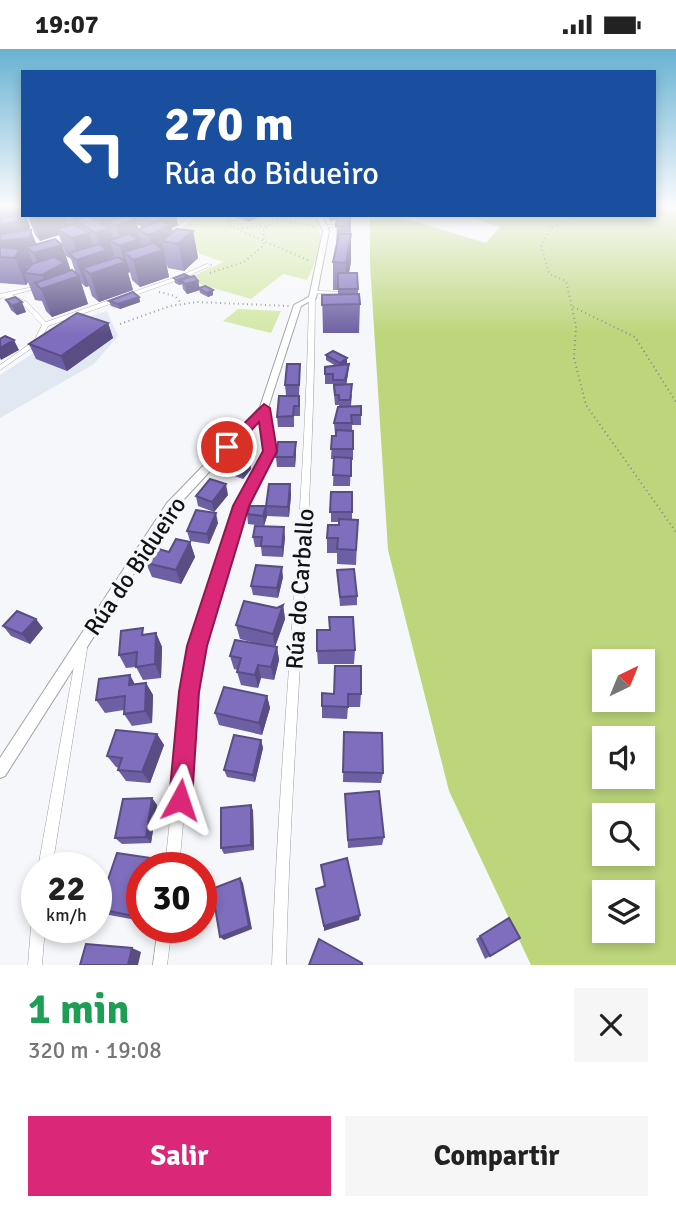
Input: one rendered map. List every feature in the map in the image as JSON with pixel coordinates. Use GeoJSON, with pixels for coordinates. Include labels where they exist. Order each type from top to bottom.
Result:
{"type":"FeatureCollection","features":[{"type":"Feature","properties":{"kind":"street","name":"Rúa do Carballo"},"geometry":{"type":"LineString","coordinates":[[279,965],[290,730],[308,468],[312,295],[321,250]]}},
{"type":"Feature","properties":{"kind":"street"},"geometry":{"type":"LineString","coordinates":[[0,368],[37,342],[45,325],[209,265]]}},
{"type":"Feature","properties":{"kind":"street"},"geometry":{"type":"LineString","coordinates":[[0,296],[48,284]]}},
{"type":"Feature","properties":{"kind":"street"},"geometry":{"type":"LineString","coordinates":[[25,303],[28,294],[37,287]]}},
{"type":"Feature","properties":{"kind":"street"},"geometry":{"type":"LineString","coordinates":[[297,308],[312,295]]}},
{"type":"Feature","properties":{"kind":"street"},"geometry":{"type":"LineString","coordinates":[[0,296],[25,303],[45,325]]}},
{"type":"Feature","properties":{"kind":"street","name":"Rúa do Bidueiro"},"geometry":{"type":"LineString","coordinates":[[0,771],[171,506],[264,408],[297,308]]}},
{"type":"Feature","properties":{"kind":"street"},"geometry":{"type":"LineString","coordinates":[[174,852],[189,692],[197,646],[241,506],[270,451],[264,408]]}},
{"type":"Feature","properties":{"kind":"street"},"geometry":{"type":"LineString","coordinates":[[48,852],[73,689],[84,643]]}},
{"type":"Feature","properties":{"kind":"street"},"geometry":{"type":"LineString","coordinates":[[35,965],[37,943]]}},
{"type":"Feature","properties":{"kind":"street"},"geometry":{"type":"LineString","coordinates":[[160,965],[163,943]]}},
{"type":"Feature","properties":{"kind":"lane"},"geometry":{"type":"LineString","coordinates":[[329,293],[329,305]]}},
{"type":"Feature","properties":{"kind":"lane"},"geometry":{"type":"LineString","coordinates":[[312,295],[344,293]]}},
{"type":"Feature","properties":{"kind":"path"},"geometry":{"type":"LineString","coordinates":[[208,274],[244,262],[258,250]]}},
{"type":"Feature","properties":{"kind":"path"},"geometry":{"type":"LineString","coordinates":[[288,250],[319,263]]}},
{"type":"Feature","properties":{"kind":"path"},"geometry":{"type":"LineString","coordinates":[[542,250],[549,274],[566,281],[576,326],[574,358],[586,405],[676,533]]}},
{"type":"Feature","properties":{"kind":"path"},"geometry":{"type":"LineString","coordinates":[[159,292],[175,296],[182,304]]}},
{"type":"Feature","properties":{"kind":"path"},"geometry":{"type":"LineString","coordinates":[[120,324],[182,304],[198,302],[297,308]]}},
{"type":"Feature","properties":{"kind":"path"},"geometry":{"type":"LineString","coordinates":[[572,307],[635,337],[676,402]]}},
{"type":"Feature","properties":{"kind":"shaded area"},"geometry":{"type":"Polygon","coordinates":[[[107,311],[118,336],[94,364],[0,418],[0,375],[35,352],[51,337],[53,327],[107,311]]]}},
{"type":"Feature","properties":{"kind":"green space"},"geometry":{"type":"Polygon","coordinates":[[[189,250],[318,250],[307,280],[283,274],[251,299],[192,282],[189,278],[223,262],[189,250]]]}},
{"type":"Feature","properties":{"kind":"green space"},"geometry":{"type":"Polygon","coordinates":[[[370,250],[676,250],[676,965],[531,965],[449,791],[388,550],[370,250]]]}},
{"type":"Feature","properties":{"kind":"green space"},"geometry":{"type":"Polygon","coordinates":[[[238,309],[281,311],[271,333],[223,321],[238,309]]]}},
{"type":"Feature","properties":{"kind":"building"},"geometry":{"type":"Polygon","coordinates":[[[0,250],[19,250],[15,258],[0,257],[0,250]]]}},
{"type":"Feature","properties":{"kind":"building"},"geometry":{"type":"Polygon","coordinates":[[[80,250],[107,250],[76,260],[69,253],[80,250]]]}},
{"type":"Feature","properties":{"kind":"building"},"geometry":{"type":"Polygon","coordinates":[[[132,250],[163,250],[133,260],[124,252],[132,250]]]}},
{"type":"Feature","properties":{"kind":"building"},"geometry":{"type":"Polygon","coordinates":[[[336,250],[348,250],[346,263],[333,262],[336,250]]]}},
{"type":"Feature","properties":{"kind":"building"},"geometry":{"type":"Polygon","coordinates":[[[54,257],[64,263],[42,275],[24,273],[32,264],[54,257]]]}},
{"type":"Feature","properties":{"kind":"building"},"geometry":{"type":"Polygon","coordinates":[[[118,257],[125,262],[90,274],[83,268],[118,257]]]}},
{"type":"Feature","properties":{"kind":"building"},"geometry":{"type":"Polygon","coordinates":[[[72,270],[79,276],[41,289],[35,283],[72,270]]]}},
{"type":"Feature","properties":{"kind":"building"},"geometry":{"type":"Polygon","coordinates":[[[338,273],[357,273],[358,289],[338,289],[338,273]]]}},
{"type":"Feature","properties":{"kind":"building"},"geometry":{"type":"Polygon","coordinates":[[[184,274],[188,276],[178,280],[174,278],[184,274]]]}},
{"type":"Feature","properties":{"kind":"building"},"geometry":{"type":"Polygon","coordinates":[[[194,276],[198,281],[185,284],[181,280],[194,276]]]}},
{"type":"Feature","properties":{"kind":"building"},"geometry":{"type":"Polygon","coordinates":[[[205,286],[213,290],[207,293],[199,288],[205,286]]]}},
{"type":"Feature","properties":{"kind":"building"},"geometry":{"type":"Polygon","coordinates":[[[133,292],[139,297],[118,304],[109,301],[133,292]]]}},
{"type":"Feature","properties":{"kind":"building"},"geometry":{"type":"Polygon","coordinates":[[[359,294],[360,304],[322,305],[322,295],[359,294]]]}},
{"type":"Feature","properties":{"kind":"building"},"geometry":{"type":"Polygon","coordinates":[[[15,297],[22,302],[12,306],[6,300],[15,297]]]}},
{"type":"Feature","properties":{"kind":"building"},"geometry":{"type":"Polygon","coordinates":[[[77,313],[108,323],[61,356],[29,344],[77,313]]]}},
{"type":"Feature","properties":{"kind":"building"},"geometry":{"type":"Polygon","coordinates":[[[5,336],[14,340],[0,348],[0,339],[5,336]]]}},
{"type":"Feature","properties":{"kind":"building"},"geometry":{"type":"Polygon","coordinates":[[[333,351],[347,358],[340,363],[326,355],[333,351]]]}},
{"type":"Feature","properties":{"kind":"building"},"geometry":{"type":"Polygon","coordinates":[[[287,364],[300,364],[299,385],[285,385],[287,364]]]}},
{"type":"Feature","properties":{"kind":"building"},"geometry":{"type":"Polygon","coordinates":[[[349,364],[345,380],[333,380],[333,374],[325,374],[325,367],[349,364]]]}},
{"type":"Feature","properties":{"kind":"building"},"geometry":{"type":"Polygon","coordinates":[[[352,384],[350,400],[339,400],[339,395],[335,395],[334,385],[352,384]]]}},
{"type":"Feature","properties":{"kind":"building"},"geometry":{"type":"Polygon","coordinates":[[[279,396],[299,396],[299,406],[294,406],[293,416],[277,417],[279,396]]]}},
{"type":"Feature","properties":{"kind":"building"},"geometry":{"type":"Polygon","coordinates":[[[361,406],[361,415],[351,415],[352,423],[334,423],[338,407],[361,406]]]}},
{"type":"Feature","properties":{"kind":"building"},"geometry":{"type":"Polygon","coordinates":[[[336,430],[353,431],[353,449],[331,449],[332,436],[336,436],[336,430]]]}},
{"type":"Feature","properties":{"kind":"building"},"geometry":{"type":"Polygon","coordinates":[[[278,442],[296,442],[294,457],[276,457],[278,442]]]}},
{"type":"Feature","properties":{"kind":"building"},"geometry":{"type":"Polygon","coordinates":[[[236,446],[249,450],[243,457],[249,459],[242,469],[230,465],[235,459],[228,456],[236,446]]]}},
{"type":"Feature","properties":{"kind":"building"},"geometry":{"type":"Polygon","coordinates":[[[334,457],[351,458],[351,476],[333,475],[334,457]]]}},
{"type":"Feature","properties":{"kind":"building"},"geometry":{"type":"Polygon","coordinates":[[[210,479],[226,484],[212,502],[196,496],[210,479]]]}},
{"type":"Feature","properties":{"kind":"building"},"geometry":{"type":"Polygon","coordinates":[[[269,484],[290,484],[288,507],[266,506],[269,484]]]}},
{"type":"Feature","properties":{"kind":"building"},"geometry":{"type":"Polygon","coordinates":[[[331,492],[352,492],[352,512],[330,512],[331,492]]]}},
{"type":"Feature","properties":{"kind":"building"},"geometry":{"type":"Polygon","coordinates":[[[250,506],[266,506],[263,516],[247,514],[250,506]]]}},
{"type":"Feature","properties":{"kind":"building"},"geometry":{"type":"Polygon","coordinates":[[[196,510],[216,513],[207,534],[187,531],[196,510]]]}},
{"type":"Feature","properties":{"kind":"building"},"geometry":{"type":"Polygon","coordinates":[[[339,519],[358,520],[356,550],[337,549],[338,538],[327,538],[328,525],[339,525],[339,519]]]}},
{"type":"Feature","properties":{"kind":"building"},"geometry":{"type":"Polygon","coordinates":[[[255,526],[284,527],[282,547],[261,546],[262,537],[253,537],[255,526]]]}},
{"type":"Feature","properties":{"kind":"building"},"geometry":{"type":"Polygon","coordinates":[[[176,539],[190,542],[176,570],[146,563],[155,548],[169,552],[176,539]]]}},
{"type":"Feature","properties":{"kind":"building"},"geometry":{"type":"Polygon","coordinates":[[[256,565],[282,567],[277,588],[251,586],[256,565]]]}},
{"type":"Feature","properties":{"kind":"building"},"geometry":{"type":"Polygon","coordinates":[[[354,569],[357,596],[340,597],[337,570],[354,569]]]}},
{"type":"Feature","properties":{"kind":"building"},"geometry":{"type":"Polygon","coordinates":[[[244,601],[277,608],[283,605],[273,634],[236,625],[244,601]]]}},
{"type":"Feature","properties":{"kind":"building"},"geometry":{"type":"Polygon","coordinates":[[[17,611],[36,619],[22,634],[3,626],[17,611]]]}},
{"type":"Feature","properties":{"kind":"building"},"geometry":{"type":"Polygon","coordinates":[[[329,617],[353,617],[355,650],[317,651],[317,630],[330,630],[329,617]]]}},
{"type":"Feature","properties":{"kind":"building"},"geometry":{"type":"Polygon","coordinates":[[[143,628],[142,635],[156,633],[155,664],[136,667],[137,652],[119,655],[121,631],[143,628]]]}},
{"type":"Feature","properties":{"kind":"building"},"geometry":{"type":"Polygon","coordinates":[[[235,640],[277,647],[271,667],[258,665],[255,675],[237,672],[241,658],[230,656],[235,640]]]}},
{"type":"Feature","properties":{"kind":"building"},"geometry":{"type":"Polygon","coordinates":[[[335,666],[361,666],[361,694],[348,694],[348,707],[322,706],[322,693],[334,694],[335,666]]]}},
{"type":"Feature","properties":{"kind":"building"},"geometry":{"type":"Polygon","coordinates":[[[130,675],[129,685],[146,683],[145,711],[124,714],[125,696],[96,700],[99,679],[130,675]]]}},
{"type":"Feature","properties":{"kind":"building"},"geometry":{"type":"Polygon","coordinates":[[[224,687],[267,696],[259,723],[215,713],[224,687]]]}},
{"type":"Feature","properties":{"kind":"building"},"geometry":{"type":"Polygon","coordinates":[[[116,730],[157,734],[142,772],[118,770],[122,758],[107,756],[116,730]]]}},
{"type":"Feature","properties":{"kind":"building"},"geometry":{"type":"Polygon","coordinates":[[[344,732],[382,733],[383,773],[343,772],[344,732]]]}},
{"type":"Feature","properties":{"kind":"building"},"geometry":{"type":"Polygon","coordinates":[[[234,735],[261,740],[253,775],[224,770],[234,735]]]}},
{"type":"Feature","properties":{"kind":"building"},"geometry":{"type":"Polygon","coordinates":[[[379,791],[384,837],[348,840],[345,794],[379,791]]]}},
{"type":"Feature","properties":{"kind":"building"},"geometry":{"type":"Polygon","coordinates":[[[152,798],[146,837],[115,838],[123,799],[152,798]]]}},
{"type":"Feature","properties":{"kind":"building"},"geometry":{"type":"Polygon","coordinates":[[[251,805],[251,845],[221,848],[221,808],[251,805]]]}},
{"type":"Feature","properties":{"kind":"building"},"geometry":{"type":"Polygon","coordinates":[[[117,853],[126,854],[126,914],[112,912],[112,868],[117,853]]]}},
{"type":"Feature","properties":{"kind":"building"},"geometry":{"type":"Polygon","coordinates":[[[347,858],[360,915],[324,926],[316,889],[325,886],[321,865],[347,858]]]}},
{"type":"Feature","properties":{"kind":"building"},"geometry":{"type":"Polygon","coordinates":[[[240,878],[249,926],[220,937],[217,887],[240,878]]]}},
{"type":"Feature","properties":{"kind":"building"},"geometry":{"type":"Polygon","coordinates":[[[509,918],[520,938],[490,956],[480,936],[509,918]]]}},
{"type":"Feature","properties":{"kind":"building"},"geometry":{"type":"Polygon","coordinates":[[[319,939],[362,963],[362,965],[309,965],[319,939]]]}},
{"type":"Feature","properties":{"kind":"building"},"geometry":{"type":"Polygon","coordinates":[[[86,944],[132,948],[128,965],[80,965],[86,944]]]}},
{"type":"Feature","properties":{"kind":"route"},"geometry":{"type":"LineString","coordinates":[[180,800],[189,692],[197,646],[207,606],[241,506],[270,451],[264,408],[227,447]]}}]}
